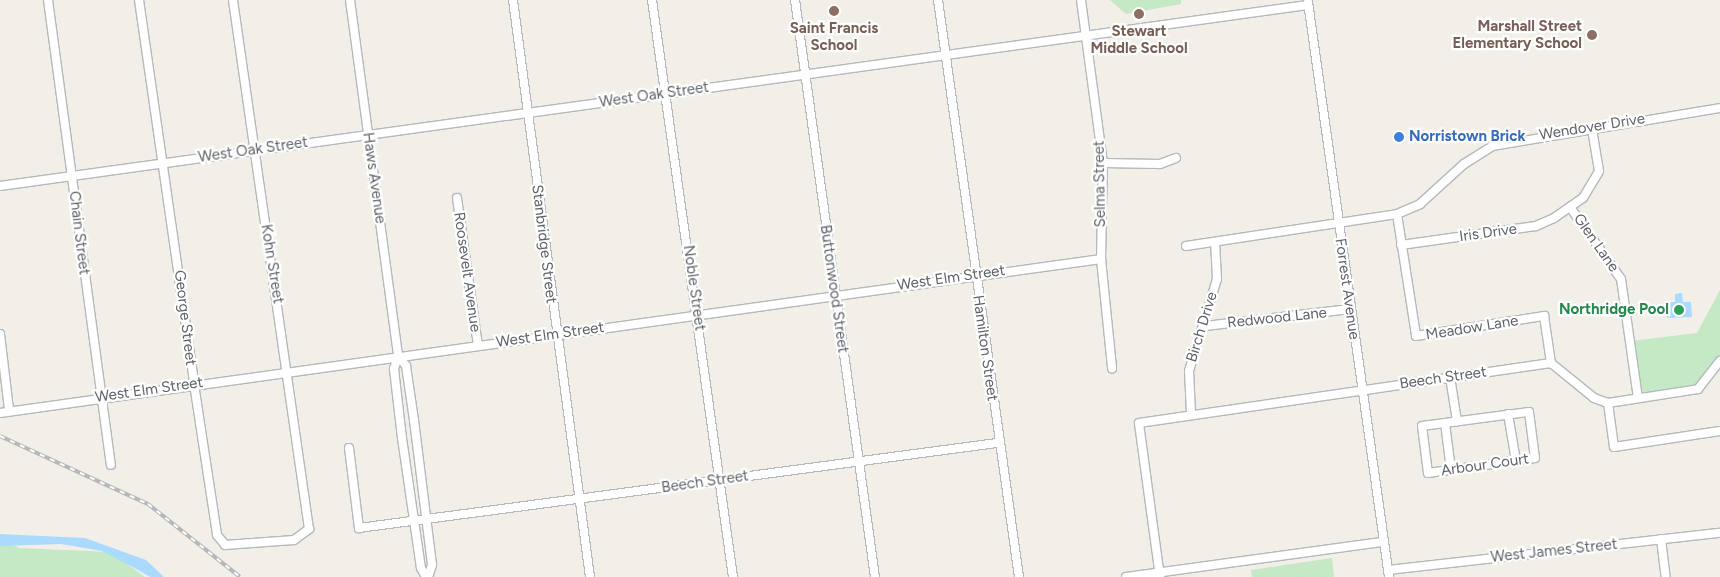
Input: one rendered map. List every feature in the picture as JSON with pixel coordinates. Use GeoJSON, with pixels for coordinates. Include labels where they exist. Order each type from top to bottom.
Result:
{"type":"FeatureCollection","features":[{"type":"Feature","properties":{"kind":"street","name":"Chain Street"},"geometry":{"type":"LineString","coordinates":[[48,0],[100,397],[111,465]]}},
{"type":"Feature","properties":{"kind":"street","name":"George Street"},"geometry":{"type":"LineString","coordinates":[[139,0],[165,163],[194,384],[220,541],[225,545],[294,540],[308,528]]}},
{"type":"Feature","properties":{"kind":"street","name":"Kohn Street"},"geometry":{"type":"LineString","coordinates":[[233,0],[253,150],[289,371],[308,528]]}},
{"type":"Feature","properties":{"kind":"street","name":"Haws Avenue"},"geometry":{"type":"LineString","coordinates":[[350,0],[398,356],[394,369],[402,435],[414,524],[427,577]]}},
{"type":"Feature","properties":{"kind":"street","name":"Stanbridge Street"},"geometry":{"type":"LineString","coordinates":[[513,0],[556,334],[590,577]]}},
{"type":"Feature","properties":{"kind":"street","name":"Noble Street"},"geometry":{"type":"LineString","coordinates":[[652,0],[698,316],[733,577]]}},
{"type":"Feature","properties":{"kind":"street","name":"Buttonwood Street"},"geometry":{"type":"LineString","coordinates":[[795,0],[834,294],[860,461],[875,577]]}},
{"type":"Feature","properties":{"kind":"street","name":"Hamilton Street"},"geometry":{"type":"LineString","coordinates":[[938,0],[997,443],[1019,577]]}},
{"type":"Feature","properties":{"kind":"street","name":"Selma Street"},"geometry":{"type":"LineString","coordinates":[[1081,0],[1103,163],[1101,259],[1112,368]]}},
{"type":"Feature","properties":{"kind":"street","name":"West Oak Street"},"geometry":{"type":"LineString","coordinates":[[0,186],[1308,3]]}},
{"type":"Feature","properties":{"kind":"street","name":"Forrest Avenue"},"geometry":{"type":"LineString","coordinates":[[1308,3],[1382,542],[1389,573]]}},
{"type":"Feature","properties":{"kind":"street","name":"Wendover Drive"},"geometry":{"type":"LineString","coordinates":[[1338,223],[1397,214],[1420,204],[1464,164],[1493,146],[1720,108]]}},
{"type":"Feature","properties":{"kind":"street","name":"Iris Drive"},"geometry":{"type":"LineString","coordinates":[[1402,245],[1536,226],[1570,207],[1583,198],[1599,172],[1592,128]]}},
{"type":"Feature","properties":{"kind":"street"},"geometry":{"type":"LineString","coordinates":[[1103,163],[1160,164],[1176,158]]}},
{"type":"Feature","properties":{"kind":"street","name":"Roosevelt Avenue"},"geometry":{"type":"LineString","coordinates":[[457,198],[478,345]]}},
{"type":"Feature","properties":{"kind":"street","name":"Glen Lane"},"geometry":{"type":"LineString","coordinates":[[1570,207],[1621,279],[1638,398]]}},
{"type":"Feature","properties":{"kind":"street","name":"Meadow Lane"},"geometry":{"type":"LineString","coordinates":[[1397,214],[1416,336],[1544,316],[1551,363]]}},
{"type":"Feature","properties":{"kind":"street"},"geometry":{"type":"LineString","coordinates":[[1186,246],[1338,223]]}},
{"type":"Feature","properties":{"kind":"street","name":"Birch Drive"},"geometry":{"type":"LineString","coordinates":[[1191,413],[1189,371],[1217,279],[1215,242]]}},
{"type":"Feature","properties":{"kind":"street","name":"West Elm Street"},"geometry":{"type":"LineString","coordinates":[[0,413],[9,410],[100,397],[698,316],[975,274],[1101,259]]}},
{"type":"Feature","properties":{"kind":"street","name":"Redwood Lane"},"geometry":{"type":"LineString","coordinates":[[1204,326],[1350,310]]}},
{"type":"Feature","properties":{"kind":"street"},"geometry":{"type":"LineString","coordinates":[[0,334],[9,410]]}},
{"type":"Feature","properties":{"kind":"street","name":"Haws Avenue"},"geometry":{"type":"LineString","coordinates":[[398,356],[406,366],[427,522],[432,565],[427,577]]}},
{"type":"Feature","properties":{"kind":"street"},"geometry":{"type":"LineString","coordinates":[[1551,363],[1594,398],[1608,403],[1698,389],[1720,361]]}},
{"type":"Feature","properties":{"kind":"street","name":"Beech Street"},"geometry":{"type":"LineString","coordinates":[[1159,575],[1140,423],[1191,413],[1551,363]]}},
{"type":"Feature","properties":{"kind":"street"},"geometry":{"type":"LineString","coordinates":[[1450,377],[1457,422]]}},
{"type":"Feature","properties":{"kind":"street"},"geometry":{"type":"LineString","coordinates":[[1608,403],[1614,446],[1720,431]]}},
{"type":"Feature","properties":{"kind":"street","name":"Arbour Court"},"geometry":{"type":"LineString","coordinates":[[1529,412],[1535,458],[1428,473],[1422,426],[1457,422],[1529,412]]}},
{"type":"Feature","properties":{"kind":"street"},"geometry":{"type":"LineString","coordinates":[[1508,414],[1516,461]]}},
{"type":"Feature","properties":{"kind":"street"},"geometry":{"type":"LineString","coordinates":[[1445,423],[1451,470]]}},
{"type":"Feature","properties":{"kind":"street"},"geometry":{"type":"LineString","coordinates":[[402,435],[415,433]]}},
{"type":"Feature","properties":{"kind":"street","name":"Beech Street"},"geometry":{"type":"LineString","coordinates":[[349,448],[359,528],[414,524],[579,499],[997,443]]}},
{"type":"Feature","properties":{"kind":"street","name":"West James Street"},"geometry":{"type":"LineString","coordinates":[[1389,573],[1720,533]]}},
{"type":"Feature","properties":{"kind":"street"},"geometry":{"type":"LineString","coordinates":[[1661,539],[1666,577]]}},
{"type":"Feature","properties":{"kind":"street"},"geometry":{"type":"LineString","coordinates":[[1126,577],[1159,575],[1382,542]]}},
{"type":"Feature","properties":{"kind":"green space"},"geometry":{"type":"Polygon","coordinates":[[[1110,0],[1181,0],[1181,4],[1126,14],[1110,0]]]}},
{"type":"Feature","properties":{"kind":"green space"},"geometry":{"type":"Polygon","coordinates":[[[1720,290],[1720,361],[1698,389],[1638,398],[1631,341],[1697,333],[1720,290]]]}},
{"type":"Feature","properties":{"kind":"green space"},"geometry":{"type":"Polygon","coordinates":[[[0,539],[20,548],[111,552],[145,577],[0,577],[0,539]]]}},
{"type":"Feature","properties":{"kind":"green space"},"geometry":{"type":"Polygon","coordinates":[[[1332,558],[1334,577],[1252,577],[1251,570],[1332,558]]]}},
{"type":"Feature","properties":{"kind":"water","name":"Northridge Pool"},"geometry":{"type":"Polygon","coordinates":[[[1682,293],[1683,302],[1691,302],[1692,317],[1667,318],[1666,302],[1675,302],[1675,294],[1682,293]]]}},
{"type":"Feature","properties":{"kind":"water"},"geometry":{"type":"Polygon","coordinates":[[[0,534],[85,538],[146,560],[164,577],[152,577],[102,551],[61,544],[0,546],[0,534]]]}},
{"type":"Feature","properties":{"kind":"waterway"},"geometry":{"type":"LineString","coordinates":[[128,563],[152,577]]}},
{"type":"Feature","properties":{"kind":"railway"},"geometry":{"type":"LineString","coordinates":[[0,436],[148,504],[240,577]]}},
{"type":"Feature","properties":{"kind":"place","name":"Saint Francis School"},"geometry":{"type":"Point","coordinates":[834,11]}},
{"type":"Feature","properties":{"kind":"place","name":"Stewart Middle School"},"geometry":{"type":"Point","coordinates":[1139,14]}},
{"type":"Feature","properties":{"kind":"place","name":"Marshall Street Elementary School"},"geometry":{"type":"Point","coordinates":[1592,35]}},
{"type":"Feature","properties":{"kind":"place","name":"Norristown Brick"},"geometry":{"type":"Point","coordinates":[1399,137]}},
{"type":"Feature","properties":{"kind":"place","name":"Northridge Pool"},"geometry":{"type":"Point","coordinates":[1679,310]}}]}
